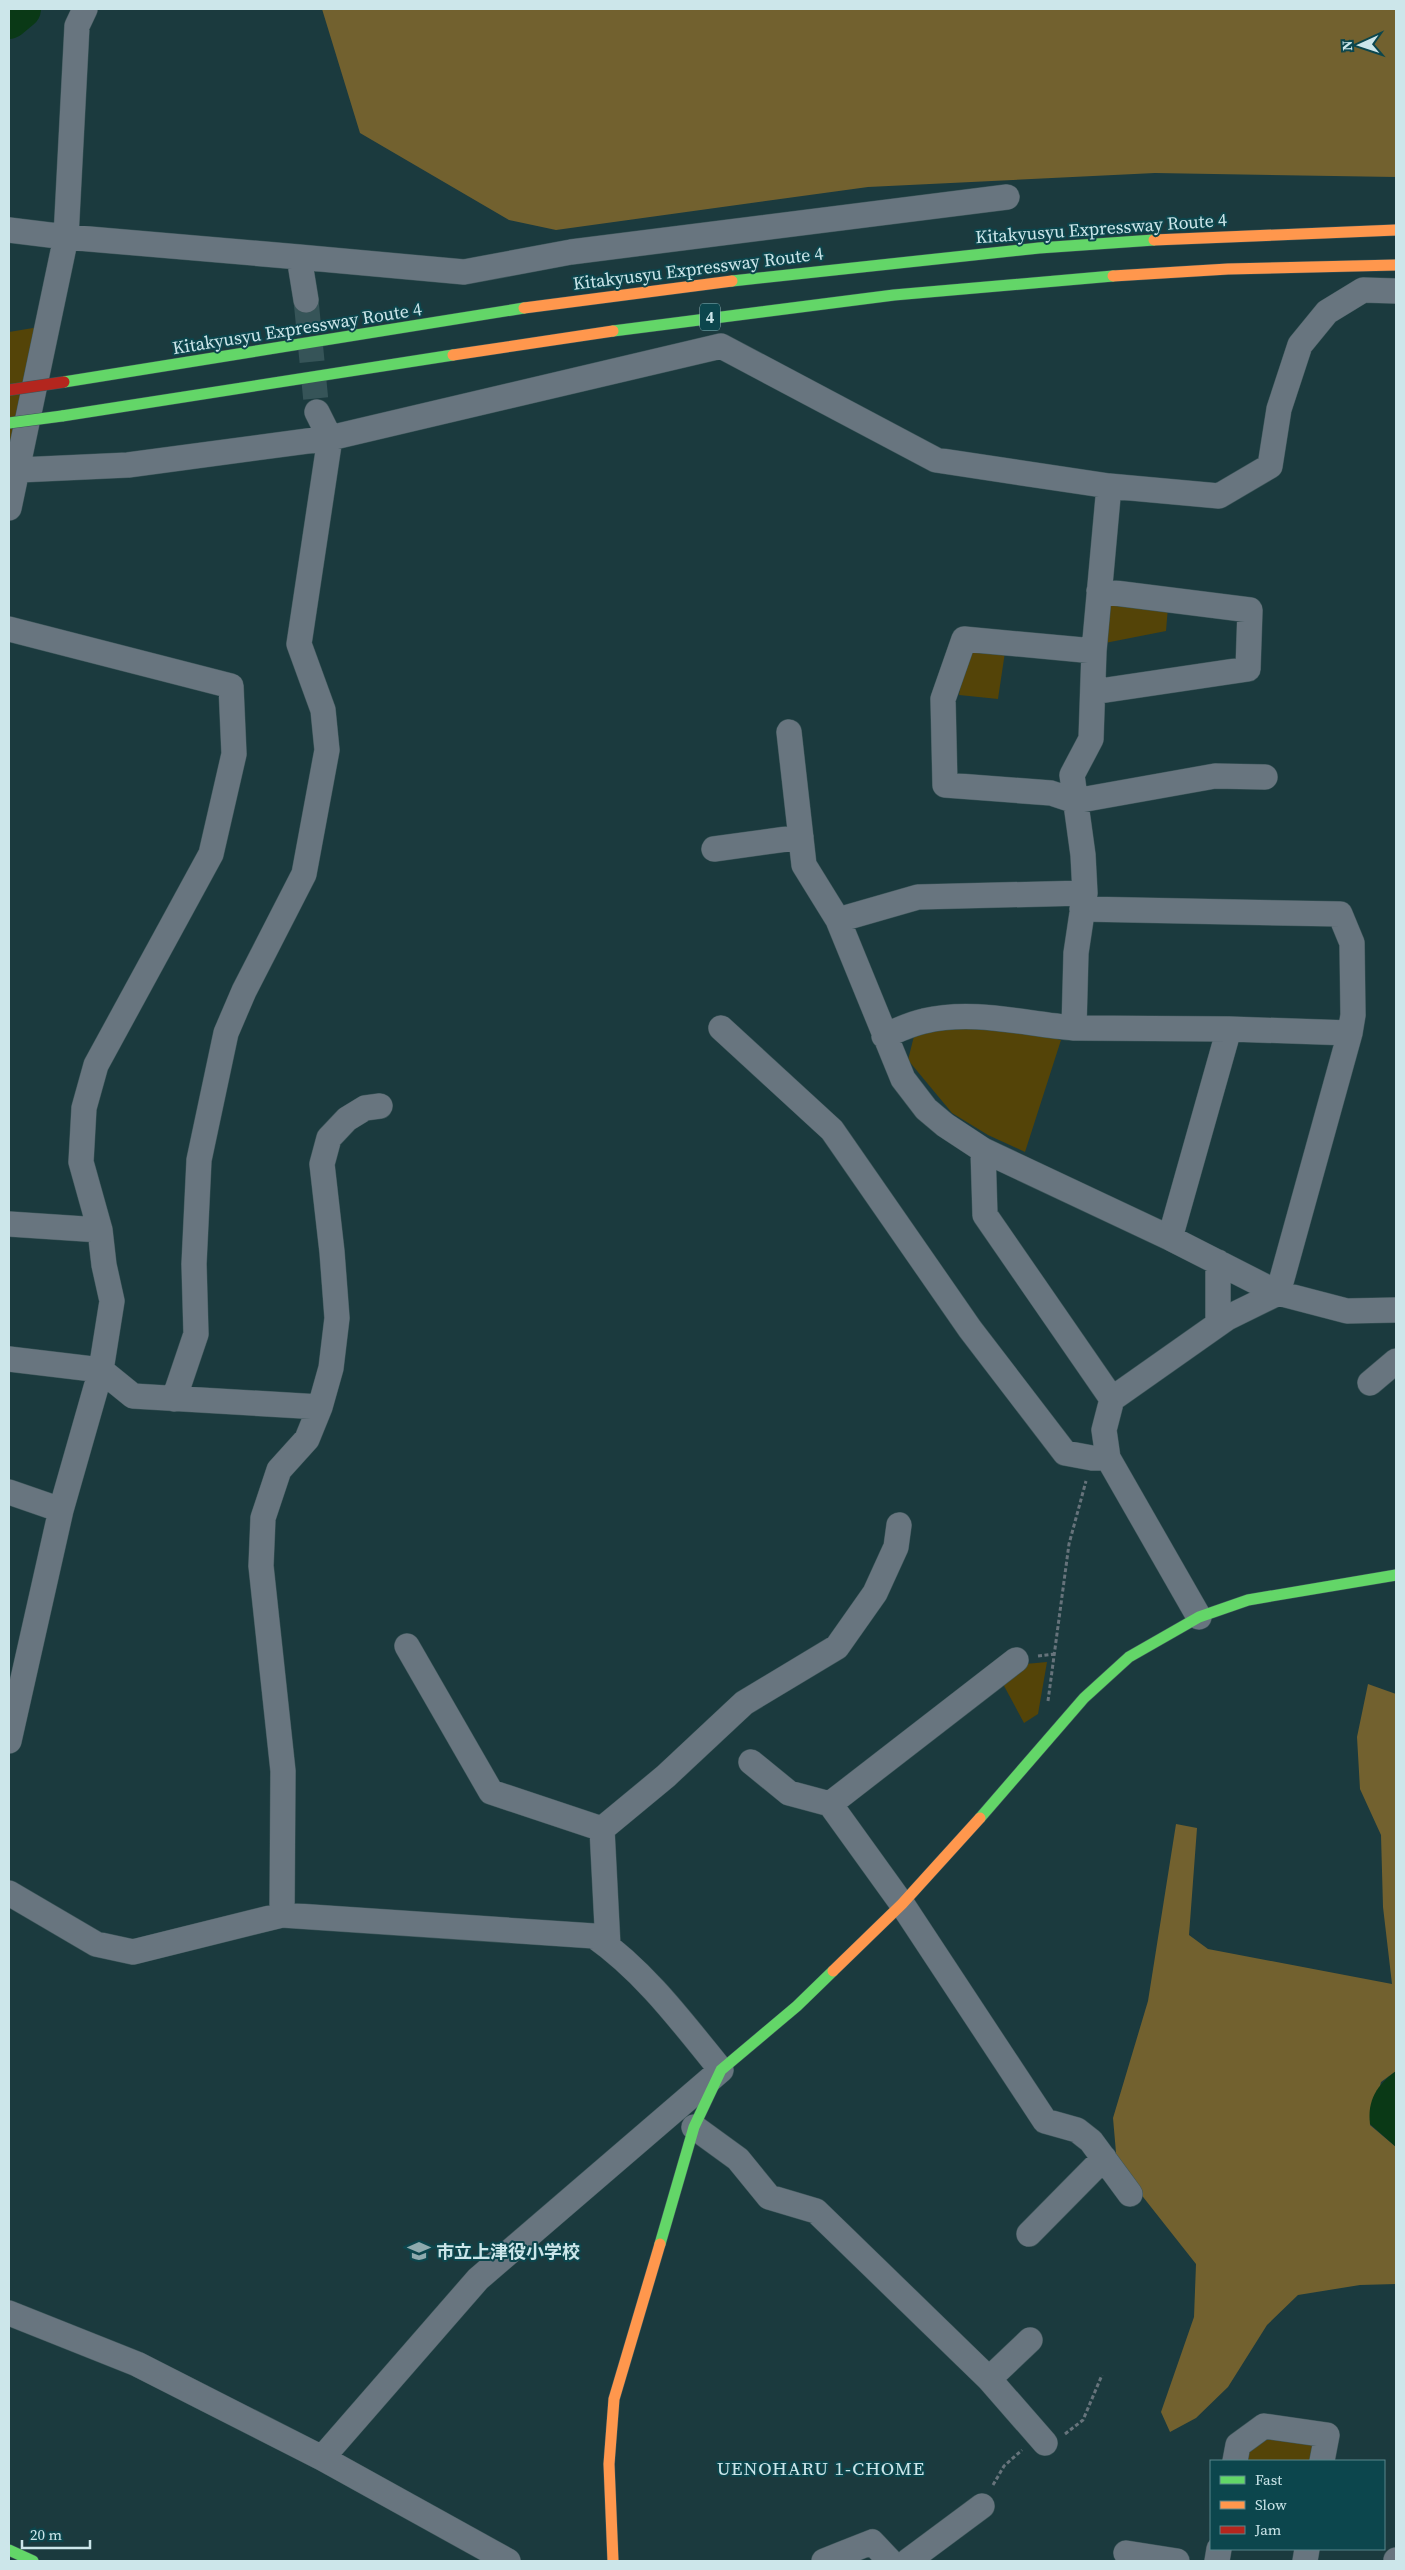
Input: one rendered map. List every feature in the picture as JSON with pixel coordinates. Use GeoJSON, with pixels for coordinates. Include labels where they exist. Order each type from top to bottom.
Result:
{"type":"FeatureCollection","features":[{"type":"Feature","properties":{"kind":"main road","name":"Kitakyusyu Expressway Route 4"},"geometry":{"type":"LineString","coordinates":[[9,390],[584,299],[828,270],[1039,248],[1208,237],[1396,230]]}},
{"type":"Feature","properties":{"kind":"main road","name":"4"},"geometry":{"type":"LineString","coordinates":[[9,423],[596,332],[759,311],[1044,282],[1205,270],[1396,265]]}},
{"type":"Feature","properties":{"kind":"main road"},"geometry":{"type":"LineString","coordinates":[[613,2561],[609,2464],[614,2398],[694,2127],[721,2070],[797,2006],[902,1904],[1021,1773],[1084,1698],[1129,1657],[1199,1617],[1248,1600],[1396,1575]]}},
{"type":"Feature","properties":{"kind":"main road"},"geometry":{"type":"LineString","coordinates":[[9,2550],[33,2561]]}},
{"type":"Feature","properties":{"kind":"street"},"geometry":{"type":"LineString","coordinates":[[9,508],[19,470],[66,237],[77,26],[85,9]]}},
{"type":"Feature","properties":{"kind":"street"},"geometry":{"type":"LineString","coordinates":[[9,230],[66,237],[464,272],[570,252],[1007,197]]}},
{"type":"Feature","properties":{"kind":"street"},"geometry":{"type":"LineString","coordinates":[[299,257],[306,300]]}},
{"type":"Feature","properties":{"kind":"street"},"geometry":{"type":"LineString","coordinates":[[19,470],[128,465],[330,438],[721,346],[936,460],[1109,486],[1219,496],[1270,466],[1279,409],[1300,345],[1327,312],[1363,290],[1396,291]]}},
{"type":"Feature","properties":{"kind":"street"},"geometry":{"type":"LineString","coordinates":[[174,1399],[196,1334],[194,1264],[199,1160],[226,1033],[244,991],[304,874],[327,750],[323,710],[299,644],[330,438],[318,412]]}},
{"type":"Feature","properties":{"kind":"street"},"geometry":{"type":"LineString","coordinates":[[1074,1028],[1076,953],[1083,901],[1072,775],[1091,740],[1094,651],[1109,486]]}},
{"type":"Feature","properties":{"kind":"street"},"geometry":{"type":"LineString","coordinates":[[1094,692],[1248,669],[1250,610],[1099,591]]}},
{"type":"Feature","properties":{"kind":"street"},"geometry":{"type":"LineString","coordinates":[[9,629],[231,686],[234,754],[211,854],[96,1065],[84,1108],[81,1162],[100,1230],[104,1265],[112,1301],[101,1370],[61,1510],[9,1741]]}},
{"type":"Feature","properties":{"kind":"street"},"geometry":{"type":"LineString","coordinates":[[1094,651],[964,639],[943,699],[945,785],[1051,793],[1075,801],[1215,776],[1265,777]]}},
{"type":"Feature","properties":{"kind":"street"},"geometry":{"type":"LineString","coordinates":[[789,732],[804,865],[838,920],[903,1079],[926,1109],[945,1125],[983,1150],[1170,1238],[1278,1292],[1347,1311],[1396,1310]]}},
{"type":"Feature","properties":{"kind":"street"},"geometry":{"type":"LineString","coordinates":[[714,849],[801,837]]}},
{"type":"Feature","properties":{"kind":"street"},"geometry":{"type":"LineString","coordinates":[[838,920],[918,897],[1083,901],[1340,914],[1352,943],[1352,1015],[1350,1033],[1278,1292],[1218,1324],[1112,1399],[1104,1430],[1100,1458],[1199,1617]]}},
{"type":"Feature","properties":{"kind":"street"},"geometry":{"type":"LineString","coordinates":[[884,1036],[924,1021],[980,1016],[1041,1026],[1074,1028],[1229,1029],[1350,1033]]}},
{"type":"Feature","properties":{"kind":"street"},"geometry":{"type":"LineString","coordinates":[[721,1028],[832,1130],[970,1329],[1065,1453],[1100,1458]]}},
{"type":"Feature","properties":{"kind":"street"},"geometry":{"type":"LineString","coordinates":[[1170,1238],[1229,1029]]}},
{"type":"Feature","properties":{"kind":"street"},"geometry":{"type":"LineString","coordinates":[[282,1915],[284,1771],[261,1566],[264,1518],[278,1470],[307,1439],[320,1407],[331,1368],[337,1318],[322,1164],[329,1138],[347,1119],[366,1108],[380,1106]]}},
{"type":"Feature","properties":{"kind":"street"},"geometry":{"type":"LineString","coordinates":[[983,1150],[986,1215],[1112,1399]]}},
{"type":"Feature","properties":{"kind":"street"},"geometry":{"type":"LineString","coordinates":[[9,1224],[100,1230]]}},
{"type":"Feature","properties":{"kind":"street"},"geometry":{"type":"LineString","coordinates":[[1218,1262],[1218,1324]]}},
{"type":"Feature","properties":{"kind":"street"},"geometry":{"type":"LineString","coordinates":[[9,1359],[101,1370],[133,1396],[320,1407]]}},
{"type":"Feature","properties":{"kind":"street"},"geometry":{"type":"LineString","coordinates":[[1370,1383],[1396,1361]]}},
{"type":"Feature","properties":{"kind":"street"},"geometry":{"type":"LineString","coordinates":[[9,1492],[61,1510]]}},
{"type":"Feature","properties":{"kind":"street"},"geometry":{"type":"LineString","coordinates":[[602,1829],[666,1776],[744,1703],[836,1647],[875,1593],[896,1547],[900,1525]]}},
{"type":"Feature","properties":{"kind":"street"},"geometry":{"type":"LineString","coordinates":[[407,1646],[491,1792],[602,1829]]}},
{"type":"Feature","properties":{"kind":"street"},"geometry":{"type":"LineString","coordinates":[[830,1804],[1016,1660]]}},
{"type":"Feature","properties":{"kind":"street"},"geometry":{"type":"LineString","coordinates":[[751,1762],[789,1792],[830,1804],[902,1904],[1045,2121],[1078,2130],[1092,2141],[1130,2194]]}},
{"type":"Feature","properties":{"kind":"street"},"geometry":{"type":"LineString","coordinates":[[602,1829],[608,1946]]}},
{"type":"Feature","properties":{"kind":"street"},"geometry":{"type":"LineString","coordinates":[[9,1893],[96,1944],[132,1952],[282,1915],[594,1936],[608,1946],[661,1995],[721,2070],[478,2279],[322,2458]]}},
{"type":"Feature","properties":{"kind":"street"},"geometry":{"type":"LineString","coordinates":[[694,2127],[738,2158],[769,2197],[816,2211],[989,2378],[1045,2442]]}},
{"type":"Feature","properties":{"kind":"street"},"geometry":{"type":"LineString","coordinates":[[1029,2234],[1104,2158]]}},
{"type":"Feature","properties":{"kind":"street"},"geometry":{"type":"LineString","coordinates":[[9,2313],[137,2364],[322,2458],[508,2561]]}},
{"type":"Feature","properties":{"kind":"street"},"geometry":{"type":"LineString","coordinates":[[989,2378],[1030,2340]]}},
{"type":"Feature","properties":{"kind":"street"},"geometry":{"type":"LineString","coordinates":[[1235,2460],[1238,2445],[1264,2426],[1327,2435],[1322,2460]]}},
{"type":"Feature","properties":{"kind":"street"},"geometry":{"type":"LineString","coordinates":[[908,2561],[982,2506]]}},
{"type":"Feature","properties":{"kind":"street"},"geometry":{"type":"LineString","coordinates":[[824,2561],[872,2542],[890,2561]]}},
{"type":"Feature","properties":{"kind":"street"},"geometry":{"type":"LineString","coordinates":[[1126,2554],[1177,2561]]}},
{"type":"Feature","properties":{"kind":"path"},"geometry":{"type":"LineString","coordinates":[[1046,1711],[1069,1544],[1100,1458]]}},
{"type":"Feature","properties":{"kind":"shaded area"},"geometry":{"type":"Polygon","coordinates":[[[322,9],[1396,9],[1396,177],[1155,173],[868,187],[556,230],[509,220],[360,133],[322,9]]]}},
{"type":"Feature","properties":{"kind":"shaded area"},"geometry":{"type":"Polygon","coordinates":[[[39,327],[9,455],[9,332],[39,327]]]}},
{"type":"Feature","properties":{"kind":"shaded area"},"geometry":{"type":"Polygon","coordinates":[[[1114,600],[1168,607],[1166,631],[1105,643],[1107,605],[1114,600]]]}},
{"type":"Feature","properties":{"kind":"shaded area"},"geometry":{"type":"Polygon","coordinates":[[[977,646],[1005,652],[998,699],[959,695],[965,654],[977,646]]]}},
{"type":"Feature","properties":{"kind":"shaded area"},"geometry":{"type":"Polygon","coordinates":[[[943,1027],[1020,1030],[1061,1040],[1025,1152],[988,1135],[952,1113],[908,1060],[915,1032],[943,1027]]]}},
{"type":"Feature","properties":{"kind":"shaded area"},"geometry":{"type":"Polygon","coordinates":[[[1047,1662],[1038,1714],[1024,1723],[1003,1684],[1025,1664],[1047,1662]]]}},
{"type":"Feature","properties":{"kind":"shaded area"},"geometry":{"type":"Polygon","coordinates":[[[1368,1684],[1396,1694],[1396,2071],[1381,2082],[1370,2125],[1396,2147],[1396,2284],[1360,2285],[1298,2295],[1267,2325],[1228,2387],[1196,2418],[1170,2432],[1161,2412],[1194,2317],[1196,2264],[1117,2164],[1113,2118],[1148,2001],[1176,1824],[1197,1828],[1189,1935],[1208,1949],[1392,1984],[1383,1907],[1381,1835],[1360,1789],[1357,1737],[1368,1684]]]}},
{"type":"Feature","properties":{"kind":"shaded area"},"geometry":{"type":"Polygon","coordinates":[[[1396,2071],[1396,2147],[1370,2124],[1369,2115],[1375,2094],[1396,2071]]]}},
{"type":"Feature","properties":{"kind":"shaded area"},"geometry":{"type":"Polygon","coordinates":[[[1266,2433],[1319,2440],[1315,2460],[1245,2460],[1248,2447],[1266,2433]]]}},
{"type":"Feature","properties":{"kind":"waterway"},"geometry":{"type":"LineString","coordinates":[[9,19],[21,9]]}},
{"type":"Feature","properties":{"kind":"tunnel"},"geometry":{"type":"LineString","coordinates":[[306,300],[317,412]]}},
{"type":"Feature","properties":{"kind":"traffic: fast"},"geometry":{"type":"LineString","coordinates":[[732,281],[1039,248],[1154,240]]}},
{"type":"Feature","properties":{"kind":"traffic: fast"},"geometry":{"type":"LineString","coordinates":[[613,331],[894,295],[1113,276]]}},
{"type":"Feature","properties":{"kind":"traffic: fast"},"geometry":{"type":"LineString","coordinates":[[64,382],[524,308]]}},
{"type":"Feature","properties":{"kind":"traffic: fast"},"geometry":{"type":"LineString","coordinates":[[62,416],[453,355]]}},
{"type":"Feature","properties":{"kind":"traffic: fast"},"geometry":{"type":"LineString","coordinates":[[9,423],[62,416]]}},
{"type":"Feature","properties":{"kind":"traffic: fast"},"geometry":{"type":"LineString","coordinates":[[980,1818],[1084,1698],[1129,1657],[1199,1617],[1248,1600],[1396,1575]]}},
{"type":"Feature","properties":{"kind":"traffic: fast"},"geometry":{"type":"LineString","coordinates":[[660,2244],[694,2127],[721,2070],[797,2006],[833,1971]]}},
{"type":"Feature","properties":{"kind":"traffic: fast"},"geometry":{"type":"LineString","coordinates":[[9,2550],[33,2561]]}},
{"type":"Feature","properties":{"kind":"traffic: slow"},"geometry":{"type":"LineString","coordinates":[[1154,240],[1396,230]]}},
{"type":"Feature","properties":{"kind":"traffic: slow"},"geometry":{"type":"LineString","coordinates":[[1113,276],[1228,269],[1396,265]]}},
{"type":"Feature","properties":{"kind":"traffic: slow"},"geometry":{"type":"LineString","coordinates":[[524,308],[732,281]]}},
{"type":"Feature","properties":{"kind":"traffic: slow"},"geometry":{"type":"LineString","coordinates":[[453,355],[613,331]]}},
{"type":"Feature","properties":{"kind":"traffic: slow"},"geometry":{"type":"LineString","coordinates":[[833,1971],[902,1904],[980,1818]]}},
{"type":"Feature","properties":{"kind":"traffic: slow"},"geometry":{"type":"LineString","coordinates":[[613,2561],[609,2464],[614,2399],[660,2244]]}},
{"type":"Feature","properties":{"kind":"traffic: jam"},"geometry":{"type":"LineString","coordinates":[[9,390],[64,382]]}},
{"type":"Feature","properties":{"kind":"place","name":"市立上津役小学校"},"geometry":{"type":"Point","coordinates":[419,2251]}},
{"type":"Feature","properties":{"kind":"district","name":"UENOHARU 1-CHOME"},"geometry":{"type":"Point","coordinates":[821,2468]}}]}
